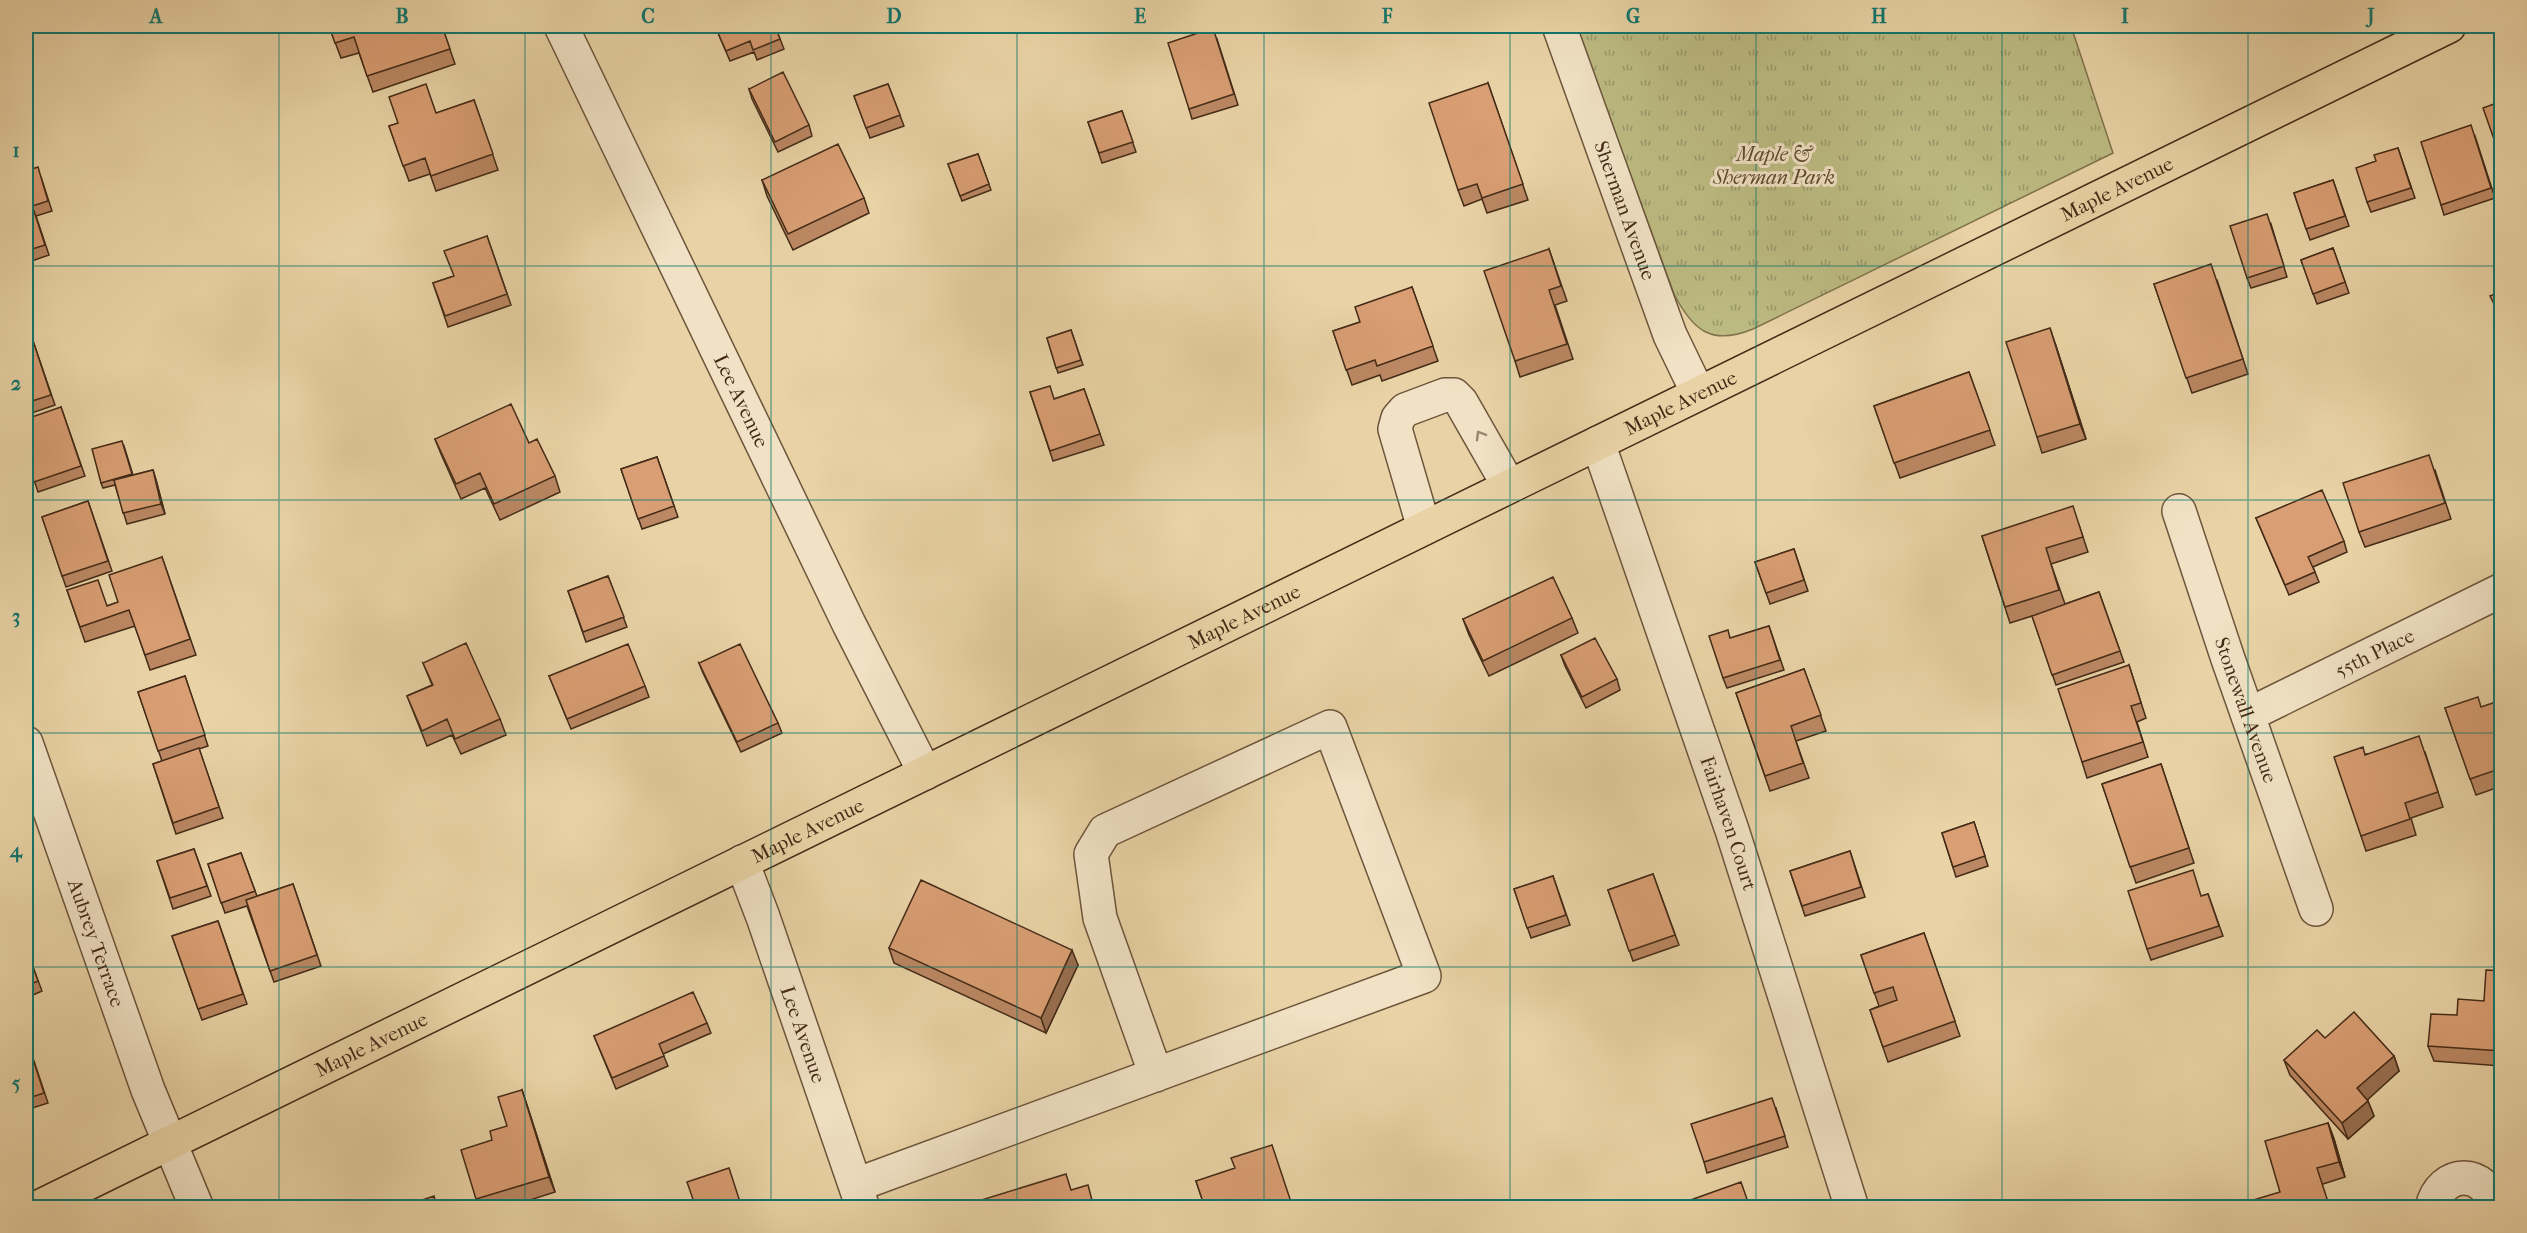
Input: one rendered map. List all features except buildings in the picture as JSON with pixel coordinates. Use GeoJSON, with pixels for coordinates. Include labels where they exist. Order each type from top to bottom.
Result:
{"type":"FeatureCollection","features":[{"type":"Feature","properties":{"kind":"main road","name":"Maple Avenue"},"geometry":{"type":"LineString","coordinates":[[37,1208],[2449,26]]}},
{"type":"Feature","properties":{"kind":"street","name":"Lee Avenue"},"geometry":{"type":"LineString","coordinates":[[561,26],[849,624],[925,772]]}},
{"type":"Feature","properties":{"kind":"street","name":"Sherman Avenue"},"geometry":{"type":"LineString","coordinates":[[1559,26],[1670,335],[1698,393]]}},
{"type":"Feature","properties":{"kind":"street"},"geometry":{"type":"LineString","coordinates":[[1424,528],[1395,429],[1398,418],[1405,410],[1445,395],[1454,395],[1461,402],[1509,486]]}},
{"type":"Feature","properties":{"kind":"street","name":"Fairhaven Court"},"geometry":{"type":"LineString","coordinates":[[1598,443],[1732,830],[1852,1208]]}},
{"type":"Feature","properties":{"kind":"street","name":"Stonewall Avenue"},"geometry":{"type":"LineString","coordinates":[[2179,511],[2316,909]]}},
{"type":"Feature","properties":{"kind":"street","name":"55th Place"},"geometry":{"type":"LineString","coordinates":[[2248,715],[2502,590]]}},
{"type":"Feature","properties":{"kind":"street"},"geometry":{"type":"LineString","coordinates":[[859,1196],[1156,1075],[1424,976],[1330,727],[1105,831],[1091,854],[1100,918],[1156,1075]]}},
{"type":"Feature","properties":{"kind":"street","name":"Aubrey Terrace"},"geometry":{"type":"LineString","coordinates":[[26,743],[144,1079],[197,1208]]}},
{"type":"Feature","properties":{"kind":"street","name":"Lee Avenue"},"geometry":{"type":"LineString","coordinates":[[742,862],[859,1196]]}},
{"type":"Feature","properties":{"kind":"street"},"geometry":{"type":"LineString","coordinates":[[2432,1208],[2434,1198],[2441,1187],[2451,1180],[2464,1178],[2476,1180],[2486,1187],[2493,1197],[2495,1208]]}},
{"type":"Feature","properties":{"kind":"green space","name":"Maple & Sherman Park"},"geometry":{"type":"Polygon","coordinates":[[[1576,26],[2071,26],[2113,153],[1753,329],[1739,334],[1715,335],[1697,326],[1681,307],[1674,294],[1576,26]]]}}]}
